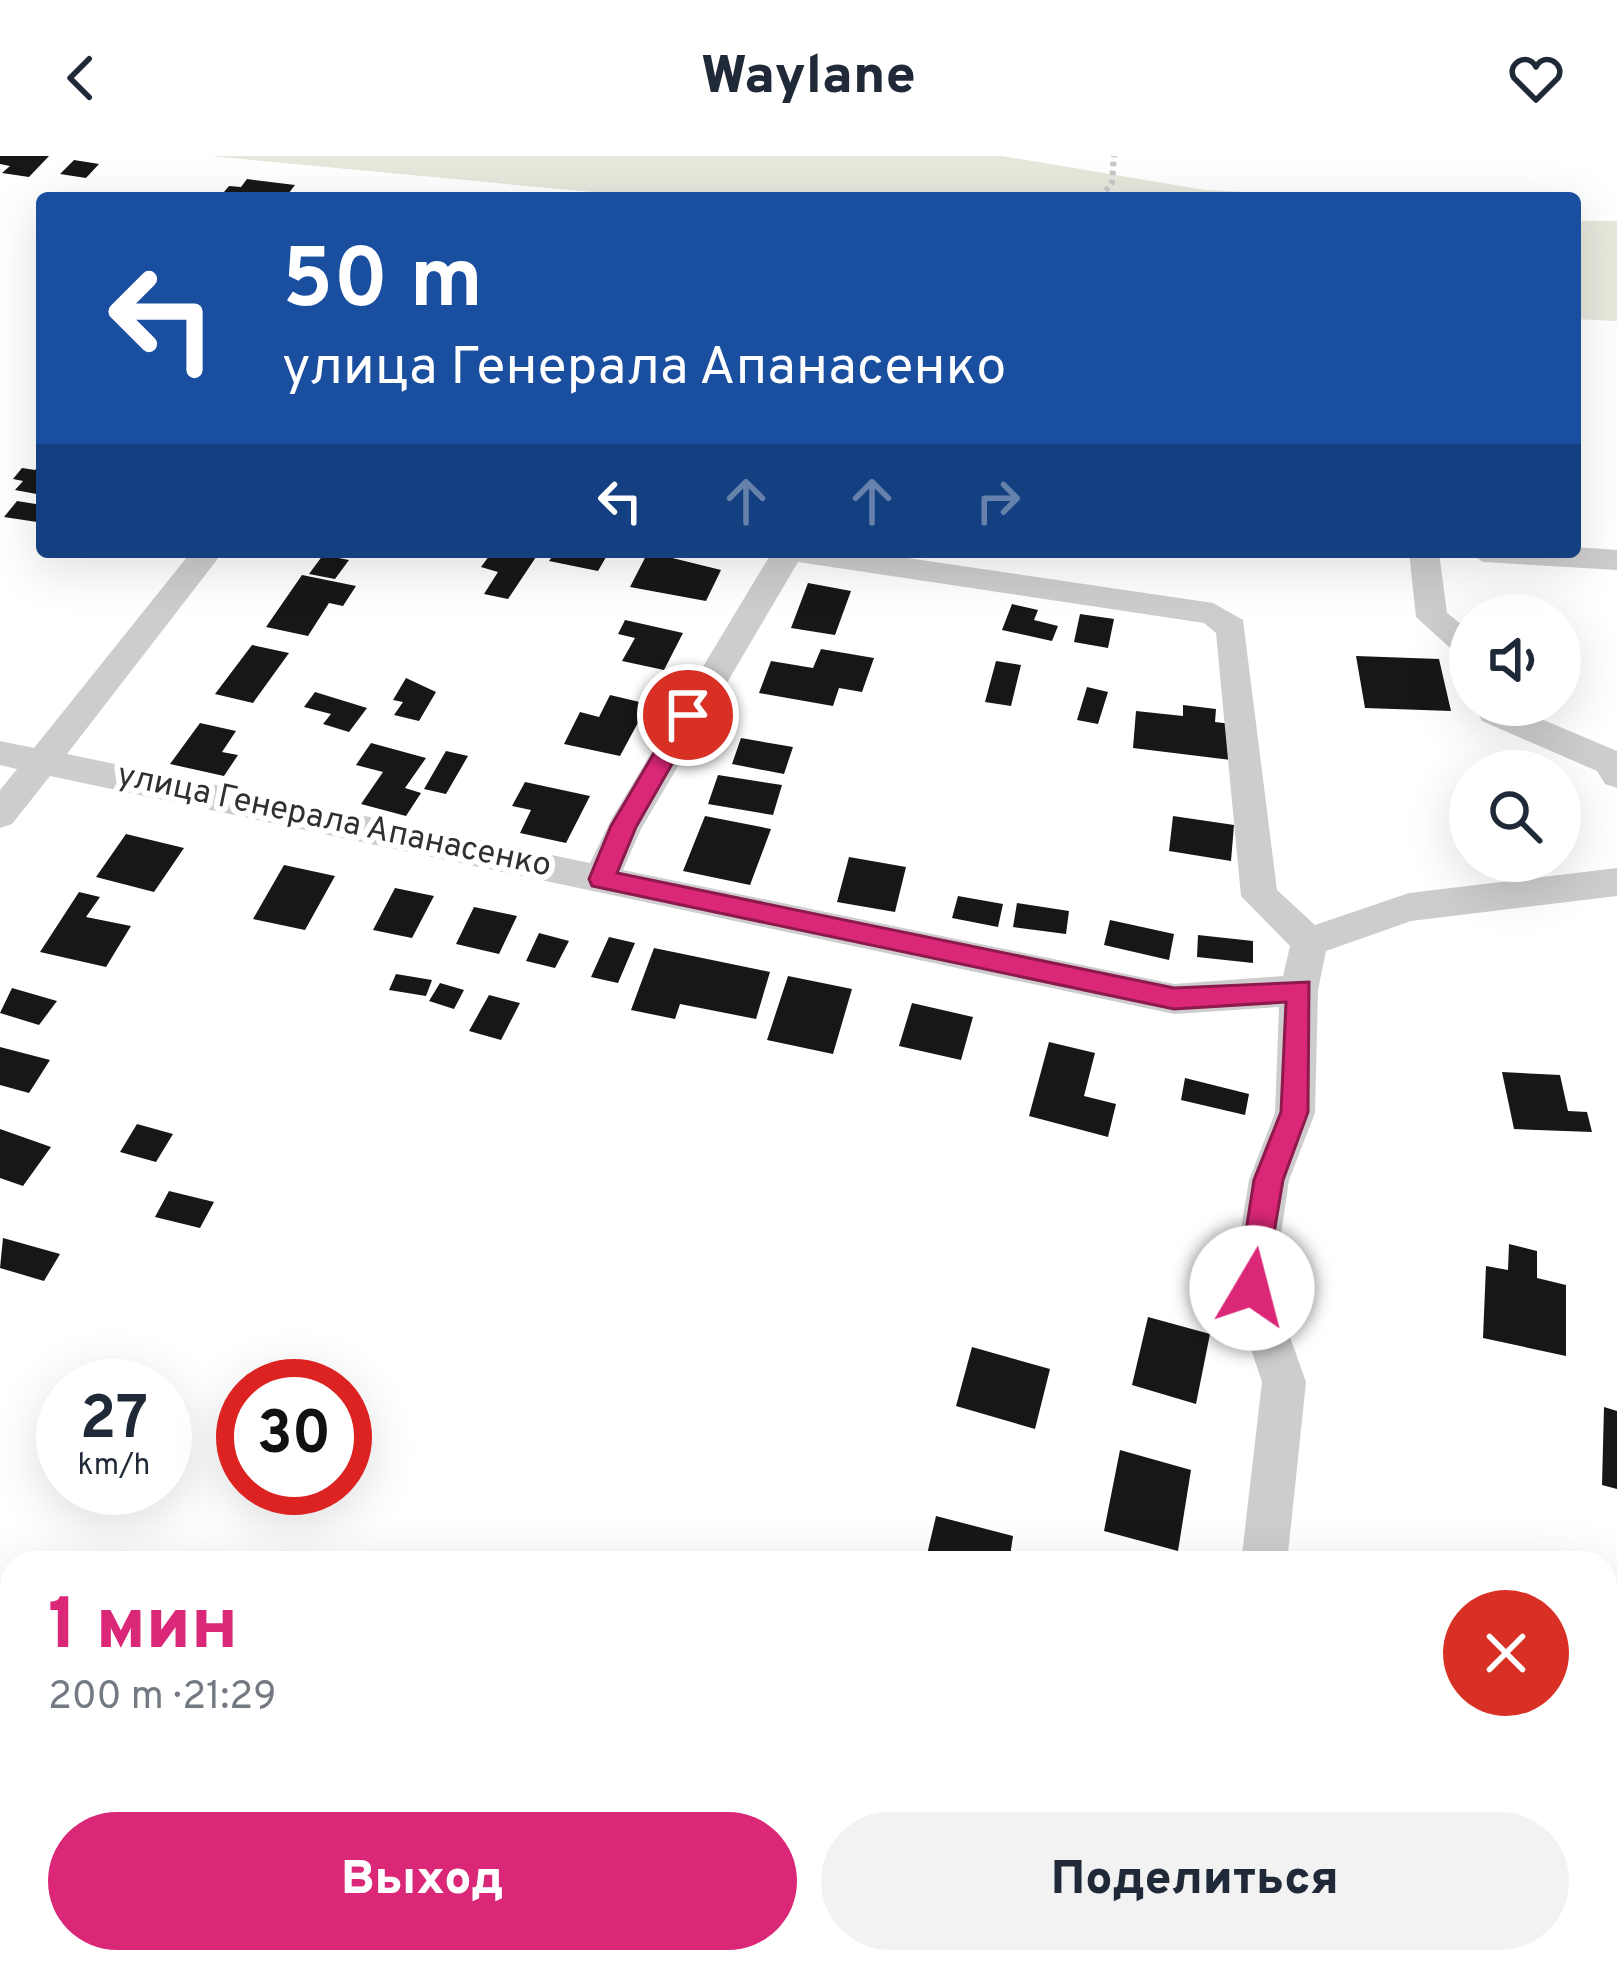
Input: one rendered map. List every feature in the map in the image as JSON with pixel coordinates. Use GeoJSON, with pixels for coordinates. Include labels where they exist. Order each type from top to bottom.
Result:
{"type":"FeatureCollection","features":[{"type":"Feature","properties":{"kind":"street"},"geometry":{"type":"LineString","coordinates":[[0,815],[203,558]]}},
{"type":"Feature","properties":{"kind":"street"},"geometry":{"type":"LineString","coordinates":[[601,879],[624,826],[783,558]]}},
{"type":"Feature","properties":{"kind":"street"},"geometry":{"type":"LineString","coordinates":[[838,558],[1213,614],[1232,628],[1259,896],[1309,942]]}},
{"type":"Feature","properties":{"kind":"street"},"geometry":{"type":"LineString","coordinates":[[1425,558],[1432,617],[1449,631]]}},
{"type":"Feature","properties":{"kind":"street"},"geometry":{"type":"LineString","coordinates":[[1581,558],[1617,560]]}},
{"type":"Feature","properties":{"kind":"street"},"geometry":{"type":"LineString","coordinates":[[1525,726],[1610,762],[1617,775]]}},
{"type":"Feature","properties":{"kind":"street","name":"улица Генерала Апанасенко"},"geometry":{"type":"LineString","coordinates":[[0,753],[1174,999],[1299,990]]}},
{"type":"Feature","properties":{"kind":"street"},"geometry":{"type":"LineString","coordinates":[[1309,942],[1409,907],[1617,882]]}},
{"type":"Feature","properties":{"kind":"street"},"geometry":{"type":"LineString","coordinates":[[1265,1551],[1284,1382],[1252,1288],[1269,1180],[1294,1112],[1299,990],[1309,942]]}},
{"type":"Feature","properties":{"kind":"path"},"geometry":{"type":"LineString","coordinates":[[1105,192],[1112,183],[1114,156]]}},
{"type":"Feature","properties":{"kind":"shaded area"},"geometry":{"type":"Polygon","coordinates":[[[210,156],[1002,156],[1205,190],[1246,192],[830,192],[591,192],[210,156]]]}},
{"type":"Feature","properties":{"kind":"shaded area"},"geometry":{"type":"Polygon","coordinates":[[[1581,221],[1617,221],[1617,321],[1581,319],[1581,221]]]}},
{"type":"Feature","properties":{"kind":"building"},"geometry":{"type":"Polygon","coordinates":[[[0,156],[49,156],[29,177],[2,173],[10,166],[0,164],[0,156]]]}},
{"type":"Feature","properties":{"kind":"building"},"geometry":{"type":"Polygon","coordinates":[[[74,160],[99,164],[86,178],[60,174],[74,160]]]}},
{"type":"Feature","properties":{"kind":"building"},"geometry":{"type":"Polygon","coordinates":[[[247,179],[295,185],[290,192],[224,192],[229,186],[241,187],[247,179]]]}},
{"type":"Feature","properties":{"kind":"building"},"geometry":{"type":"Polygon","coordinates":[[[22,468],[35,470],[36,494],[15,490],[23,481],[13,479],[22,468]]]}},
{"type":"Feature","properties":{"kind":"building"},"geometry":{"type":"Polygon","coordinates":[[[17,501],[36,504],[36,522],[4,517],[17,501]]]}},
{"type":"Feature","properties":{"kind":"building"},"geometry":{"type":"Polygon","coordinates":[[[321,558],[349,560],[335,579],[309,574],[321,558]]]}},
{"type":"Feature","properties":{"kind":"building"},"geometry":{"type":"Polygon","coordinates":[[[488,558],[535,558],[508,599],[484,594],[498,572],[481,567],[488,558]]]}},
{"type":"Feature","properties":{"kind":"building"},"geometry":{"type":"Polygon","coordinates":[[[551,558],[606,558],[598,571],[549,561],[551,558]]]}},
{"type":"Feature","properties":{"kind":"building"},"geometry":{"type":"Polygon","coordinates":[[[645,558],[672,558],[721,570],[706,601],[630,587],[645,558]]]}},
{"type":"Feature","properties":{"kind":"building"},"geometry":{"type":"Polygon","coordinates":[[[302,575],[356,586],[343,606],[329,603],[308,636],[266,627],[302,575]]]}},
{"type":"Feature","properties":{"kind":"building"},"geometry":{"type":"Polygon","coordinates":[[[808,583],[851,591],[835,635],[791,628],[808,583]]]}},
{"type":"Feature","properties":{"kind":"building"},"geometry":{"type":"Polygon","coordinates":[[[1012,604],[1038,610],[1034,620],[1058,626],[1052,641],[1002,630],[1012,604]]]}},
{"type":"Feature","properties":{"kind":"building"},"geometry":{"type":"Polygon","coordinates":[[[1080,614],[1114,619],[1108,648],[1074,642],[1080,614]]]}},
{"type":"Feature","properties":{"kind":"building"},"geometry":{"type":"Polygon","coordinates":[[[625,620],[683,633],[664,670],[622,661],[635,638],[618,634],[625,620]]]}},
{"type":"Feature","properties":{"kind":"building"},"geometry":{"type":"Polygon","coordinates":[[[252,645],[289,653],[253,703],[215,694],[252,645]]]}},
{"type":"Feature","properties":{"kind":"building"},"geometry":{"type":"Polygon","coordinates":[[[821,649],[874,658],[862,692],[839,688],[833,706],[759,693],[771,661],[813,668],[821,649]]]}},
{"type":"Feature","properties":{"kind":"building"},"geometry":{"type":"Polygon","coordinates":[[[1356,656],[1439,659],[1449,711],[1365,708],[1356,656]]]}},
{"type":"Feature","properties":{"kind":"building"},"geometry":{"type":"Polygon","coordinates":[[[996,661],[1021,665],[1011,706],[985,702],[996,661]]]}},
{"type":"Feature","properties":{"kind":"building"},"geometry":{"type":"Polygon","coordinates":[[[406,678],[436,692],[419,721],[394,715],[403,702],[393,700],[406,678]]]}},
{"type":"Feature","properties":{"kind":"building"},"geometry":{"type":"Polygon","coordinates":[[[1087,687],[1108,692],[1098,724],[1077,720],[1087,687]]]}},
{"type":"Feature","properties":{"kind":"building"},"geometry":{"type":"Polygon","coordinates":[[[315,692],[367,708],[349,732],[323,724],[331,714],[304,707],[315,692]]]}},
{"type":"Feature","properties":{"kind":"building"},"geometry":{"type":"Polygon","coordinates":[[[610,695],[648,704],[620,756],[564,744],[580,712],[599,717],[610,695]]]}},
{"type":"Feature","properties":{"kind":"building"},"geometry":{"type":"Polygon","coordinates":[[[1183,705],[1216,709],[1215,722],[1232,724],[1231,760],[1133,748],[1136,711],[1183,716],[1183,705]]]}},
{"type":"Feature","properties":{"kind":"building"},"geometry":{"type":"Polygon","coordinates":[[[200,723],[236,731],[222,752],[238,755],[224,776],[170,764],[200,723]]]}},
{"type":"Feature","properties":{"kind":"building"},"geometry":{"type":"Polygon","coordinates":[[[741,738],[793,747],[784,774],[732,764],[741,738]]]}},
{"type":"Feature","properties":{"kind":"building"},"geometry":{"type":"Polygon","coordinates":[[[371,743],[426,758],[405,788],[421,793],[406,816],[361,804],[383,772],[356,765],[371,743]]]}},
{"type":"Feature","properties":{"kind":"building"},"geometry":{"type":"Polygon","coordinates":[[[446,751],[468,756],[446,794],[424,789],[446,751]]]}},
{"type":"Feature","properties":{"kind":"building"},"geometry":{"type":"Polygon","coordinates":[[[718,775],[782,785],[773,815],[708,804],[718,775]]]}},
{"type":"Feature","properties":{"kind":"building"},"geometry":{"type":"Polygon","coordinates":[[[525,782],[590,796],[566,843],[520,833],[531,810],[512,806],[525,782]]]}},
{"type":"Feature","properties":{"kind":"building"},"geometry":{"type":"Polygon","coordinates":[[[705,816],[771,829],[750,885],[683,871],[705,816]]]}},
{"type":"Feature","properties":{"kind":"building"},"geometry":{"type":"Polygon","coordinates":[[[1173,816],[1234,825],[1231,861],[1169,851],[1173,816]]]}},
{"type":"Feature","properties":{"kind":"building"},"geometry":{"type":"Polygon","coordinates":[[[126,834],[184,848],[154,892],[96,877],[126,834]]]}},
{"type":"Feature","properties":{"kind":"building"},"geometry":{"type":"Polygon","coordinates":[[[849,857],[906,867],[895,912],[837,902],[849,857]]]}},
{"type":"Feature","properties":{"kind":"building"},"geometry":{"type":"Polygon","coordinates":[[[284,865],[335,876],[305,930],[253,919],[284,865]]]}},
{"type":"Feature","properties":{"kind":"building"},"geometry":{"type":"Polygon","coordinates":[[[395,888],[434,896],[412,938],[373,930],[395,888]]]}},
{"type":"Feature","properties":{"kind":"building"},"geometry":{"type":"Polygon","coordinates":[[[79,892],[100,897],[86,917],[131,926],[106,967],[40,952],[79,892]]]}},
{"type":"Feature","properties":{"kind":"building"},"geometry":{"type":"Polygon","coordinates":[[[958,896],[1003,904],[998,927],[952,918],[958,896]]]}},
{"type":"Feature","properties":{"kind":"building"},"geometry":{"type":"Polygon","coordinates":[[[1017,903],[1069,911],[1066,934],[1013,927],[1017,903]]]}},
{"type":"Feature","properties":{"kind":"building"},"geometry":{"type":"Polygon","coordinates":[[[474,907],[517,916],[499,954],[456,944],[474,907]]]}},
{"type":"Feature","properties":{"kind":"building"},"geometry":{"type":"Polygon","coordinates":[[[1110,920],[1174,934],[1169,960],[1104,945],[1110,920]]]}},
{"type":"Feature","properties":{"kind":"building"},"geometry":{"type":"Polygon","coordinates":[[[539,933],[569,941],[555,968],[526,961],[539,933]]]}},
{"type":"Feature","properties":{"kind":"building"},"geometry":{"type":"Polygon","coordinates":[[[1198,935],[1253,941],[1253,963],[1197,957],[1198,935]]]}},
{"type":"Feature","properties":{"kind":"building"},"geometry":{"type":"Polygon","coordinates":[[[609,937],[635,943],[618,983],[591,977],[609,937]]]}},
{"type":"Feature","properties":{"kind":"building"},"geometry":{"type":"Polygon","coordinates":[[[654,948],[770,972],[756,1019],[680,1004],[675,1019],[631,1010],[654,948]]]}},
{"type":"Feature","properties":{"kind":"building"},"geometry":{"type":"Polygon","coordinates":[[[396,974],[432,980],[426,996],[389,990],[396,974]]]}},
{"type":"Feature","properties":{"kind":"building"},"geometry":{"type":"Polygon","coordinates":[[[788,976],[852,989],[833,1054],[767,1040],[788,976]]]}},
{"type":"Feature","properties":{"kind":"building"},"geometry":{"type":"Polygon","coordinates":[[[440,983],[464,990],[454,1009],[429,1001],[440,983]]]}},
{"type":"Feature","properties":{"kind":"building"},"geometry":{"type":"Polygon","coordinates":[[[12,988],[57,1001],[39,1025],[0,1013],[12,988]]]}},
{"type":"Feature","properties":{"kind":"building"},"geometry":{"type":"Polygon","coordinates":[[[489,995],[520,1003],[501,1040],[469,1031],[489,995]]]}},
{"type":"Feature","properties":{"kind":"building"},"geometry":{"type":"Polygon","coordinates":[[[912,1003],[973,1017],[961,1060],[899,1046],[912,1003]]]}},
{"type":"Feature","properties":{"kind":"building"},"geometry":{"type":"Polygon","coordinates":[[[1049,1042],[1095,1053],[1084,1096],[1116,1104],[1108,1137],[1029,1116],[1049,1042]]]}},
{"type":"Feature","properties":{"kind":"building"},"geometry":{"type":"Polygon","coordinates":[[[0,1047],[50,1060],[29,1093],[0,1085],[0,1047]]]}},
{"type":"Feature","properties":{"kind":"building"},"geometry":{"type":"Polygon","coordinates":[[[1502,1072],[1560,1075],[1568,1111],[1587,1112],[1592,1132],[1514,1129],[1502,1072]]]}},
{"type":"Feature","properties":{"kind":"building"},"geometry":{"type":"Polygon","coordinates":[[[1185,1078],[1249,1094],[1245,1115],[1181,1100],[1185,1078]]]}},
{"type":"Feature","properties":{"kind":"building"},"geometry":{"type":"Polygon","coordinates":[[[137,1124],[173,1134],[156,1162],[120,1152],[137,1124]]]}},
{"type":"Feature","properties":{"kind":"building"},"geometry":{"type":"Polygon","coordinates":[[[0,1129],[51,1147],[23,1186],[0,1178],[0,1129]]]}},
{"type":"Feature","properties":{"kind":"building"},"geometry":{"type":"Polygon","coordinates":[[[169,1191],[214,1202],[200,1228],[155,1217],[169,1191]]]}},
{"type":"Feature","properties":{"kind":"building"},"geometry":{"type":"Polygon","coordinates":[[[3,1238],[60,1254],[44,1281],[0,1268],[3,1238]]]}},
{"type":"Feature","properties":{"kind":"building"},"geometry":{"type":"Polygon","coordinates":[[[1509,1244],[1537,1251],[1537,1278],[1566,1285],[1566,1356],[1483,1338],[1486,1266],[1508,1270],[1509,1244]]]}},
{"type":"Feature","properties":{"kind":"building"},"geometry":{"type":"Polygon","coordinates":[[[1148,1317],[1210,1334],[1196,1404],[1132,1385],[1148,1317]]]}},
{"type":"Feature","properties":{"kind":"building"},"geometry":{"type":"Polygon","coordinates":[[[972,1347],[1050,1369],[1035,1429],[956,1406],[972,1347]]]}},
{"type":"Feature","properties":{"kind":"building"},"geometry":{"type":"Polygon","coordinates":[[[1604,1407],[1617,1411],[1617,1489],[1602,1485],[1604,1407]]]}},
{"type":"Feature","properties":{"kind":"building"},"geometry":{"type":"Polygon","coordinates":[[[1120,1450],[1191,1470],[1178,1551],[1104,1531],[1120,1450]]]}},
{"type":"Feature","properties":{"kind":"building"},"geometry":{"type":"Polygon","coordinates":[[[936,1516],[1013,1536],[1011,1551],[928,1551],[936,1516]]]}},
{"type":"Feature","properties":{"kind":"route"},"geometry":{"type":"LineString","coordinates":[[688,715],[624,826],[601,879],[1174,999],[1299,990],[1294,1112],[1269,1180],[1252,1288]]}}]}
